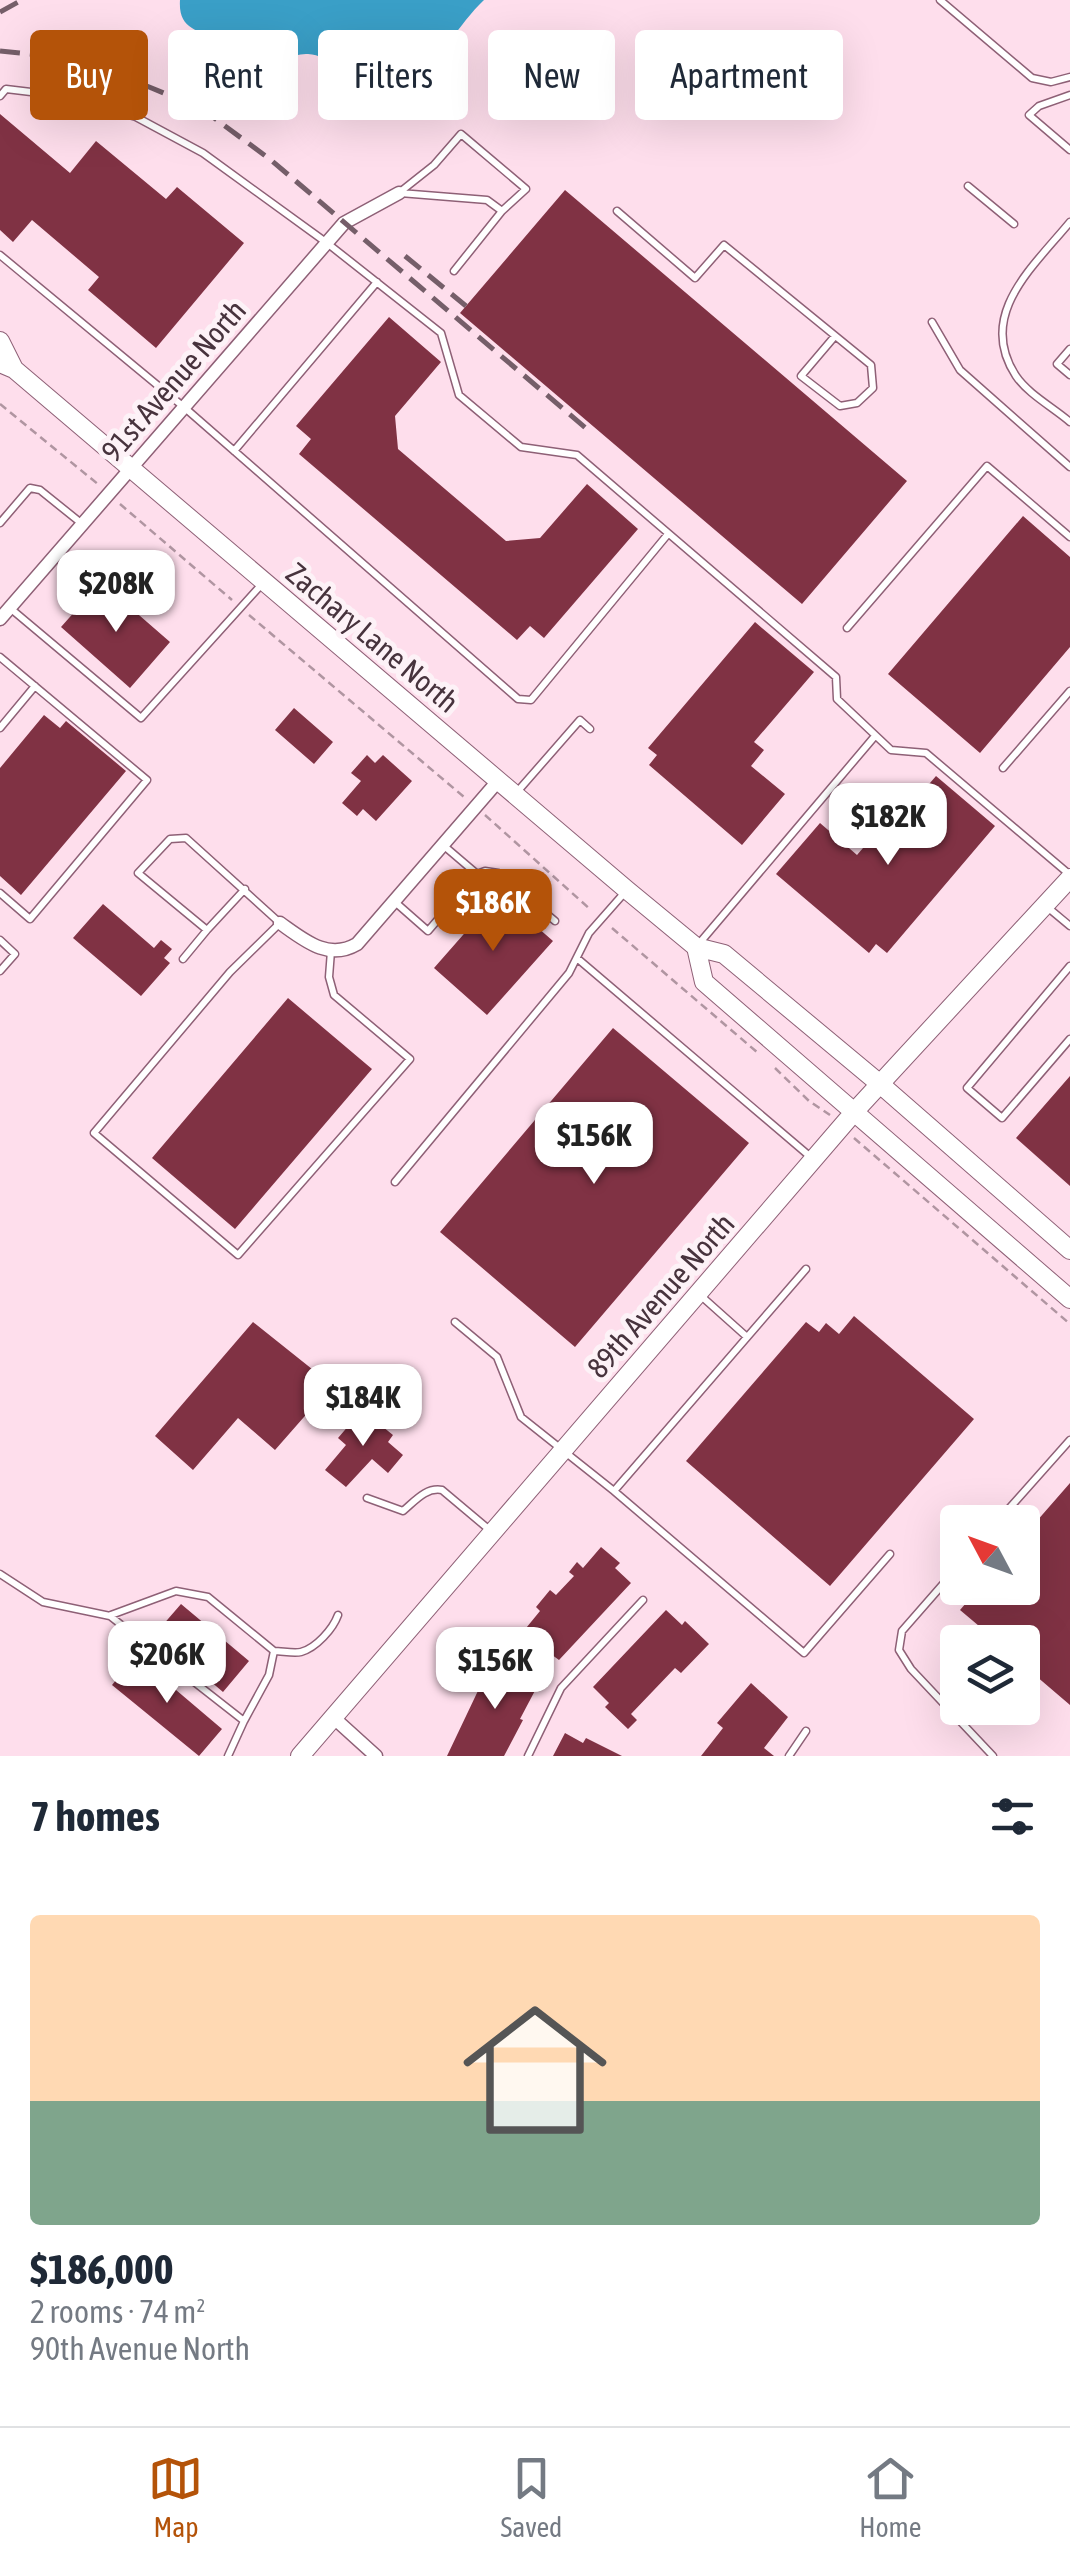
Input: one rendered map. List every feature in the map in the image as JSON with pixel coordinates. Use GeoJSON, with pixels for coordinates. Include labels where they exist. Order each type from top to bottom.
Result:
{"type":"FeatureCollection","features":[{"type":"Feature","properties":{"kind":"main road","name":"Zachary Lane North"},"geometry":{"type":"LineString","coordinates":[[0,341],[7,366],[627,890],[696,947],[724,954],[1070,1250]]}},
{"type":"Feature","properties":{"kind":"main road","name":"89th Avenue North"},"geometry":{"type":"LineString","coordinates":[[300,1756],[855,1111],[1070,876]]}},
{"type":"Feature","properties":{"kind":"main road","name":"Zachary Lane North"},"geometry":{"type":"LineString","coordinates":[[696,947],[704,982],[1070,1299]]}},
{"type":"Feature","properties":{"kind":"street","name":"91st Avenue North"},"geometry":{"type":"LineString","coordinates":[[0,620],[351,217],[399,193]]}},
{"type":"Feature","properties":{"kind":"street"},"geometry":{"type":"LineString","coordinates":[[280,923],[304,940],[331,951],[357,944],[498,781]]}},
{"type":"Feature","properties":{"kind":"street"},"geometry":{"type":"LineString","coordinates":[[334,1718],[376,1756]]}},
{"type":"Feature","properties":{"kind":"lane"},"geometry":{"type":"LineString","coordinates":[[940,0],[1032,78],[1050,82],[1070,77]]}},
{"type":"Feature","properties":{"kind":"lane"},"geometry":{"type":"LineString","coordinates":[[0,96],[6,90],[56,94],[136,118],[203,153],[328,243],[441,332],[459,394],[521,447],[577,456],[836,676],[837,699],[890,750],[926,753],[1070,876]]}},
{"type":"Feature","properties":{"kind":"lane"},"geometry":{"type":"LineString","coordinates":[[1070,95],[1039,106],[1029,115],[1070,150]]}},
{"type":"Feature","properties":{"kind":"lane"},"geometry":{"type":"LineString","coordinates":[[399,193],[434,165],[460,134],[526,189],[502,211],[454,271]]}},
{"type":"Feature","properties":{"kind":"lane"},"geometry":{"type":"LineString","coordinates":[[968,186],[1014,224]]}},
{"type":"Feature","properties":{"kind":"lane"},"geometry":{"type":"LineString","coordinates":[[399,193],[487,200],[502,211]]}},
{"type":"Feature","properties":{"kind":"lane"},"geometry":{"type":"LineString","coordinates":[[617,211],[695,278],[724,245],[871,365],[873,388],[857,403],[840,406],[801,376],[835,336]]}},
{"type":"Feature","properties":{"kind":"lane"},"geometry":{"type":"LineString","coordinates":[[1070,222],[1011,293],[1001,341],[1017,378],[1070,422]]}},
{"type":"Feature","properties":{"kind":"lane"},"geometry":{"type":"LineString","coordinates":[[0,255],[185,408],[518,700],[530,700],[668,534]]}},
{"type":"Feature","properties":{"kind":"lane"},"geometry":{"type":"LineString","coordinates":[[234,451],[378,282]]}},
{"type":"Feature","properties":{"kind":"lane"},"geometry":{"type":"LineString","coordinates":[[932,322],[960,370],[1070,466]]}},
{"type":"Feature","properties":{"kind":"lane"},"geometry":{"type":"LineString","coordinates":[[1070,350],[1057,364],[1070,375]]}},
{"type":"Feature","properties":{"kind":"lane"},"geometry":{"type":"LineString","coordinates":[[847,628],[987,466],[1070,537]]}},
{"type":"Feature","properties":{"kind":"lane"},"geometry":{"type":"LineString","coordinates":[[0,523],[30,488],[40,490],[82,524]]}},
{"type":"Feature","properties":{"kind":"lane"},"geometry":{"type":"LineString","coordinates":[[10,608],[140,718],[263,583]]}},
{"type":"Feature","properties":{"kind":"lane"},"geometry":{"type":"LineString","coordinates":[[0,656],[147,780],[30,919],[0,893]]}},
{"type":"Feature","properties":{"kind":"lane"},"geometry":{"type":"LineString","coordinates":[[0,728],[35,686]]}},
{"type":"Feature","properties":{"kind":"lane"},"geometry":{"type":"LineString","coordinates":[[1003,768],[1070,691]]}},
{"type":"Feature","properties":{"kind":"lane"},"geometry":{"type":"LineString","coordinates":[[515,795],[580,720],[590,729]]}},
{"type":"Feature","properties":{"kind":"lane"},"geometry":{"type":"LineString","coordinates":[[696,947],[876,736]]}},
{"type":"Feature","properties":{"kind":"lane"},"geometry":{"type":"LineString","coordinates":[[207,930],[138,873],[170,839],[186,838],[280,923],[230,972],[94,1132],[238,1256],[410,1059],[334,996],[329,977],[331,951]]}},
{"type":"Feature","properties":{"kind":"lane"},"geometry":{"type":"LineString","coordinates":[[443,845],[477,874]]}},
{"type":"Feature","properties":{"kind":"lane"},"geometry":{"type":"LineString","coordinates":[[395,902],[428,931],[477,874],[485,871],[498,873],[555,921]]}},
{"type":"Feature","properties":{"kind":"lane"},"geometry":{"type":"LineString","coordinates":[[183,959],[244,889]]}},
{"type":"Feature","properties":{"kind":"lane"},"geometry":{"type":"LineString","coordinates":[[395,1182],[578,958],[589,933],[627,890]]}},
{"type":"Feature","properties":{"kind":"lane"},"geometry":{"type":"LineString","coordinates":[[1046,905],[1070,926]]}},
{"type":"Feature","properties":{"kind":"lane"},"geometry":{"type":"LineString","coordinates":[[0,940],[16,954],[0,971]]}},
{"type":"Feature","properties":{"kind":"lane"},"geometry":{"type":"LineString","coordinates":[[578,958],[813,1160]]}},
{"type":"Feature","properties":{"kind":"lane"},"geometry":{"type":"LineString","coordinates":[[1070,966],[967,1088],[1002,1118],[1070,1040]]}},
{"type":"Feature","properties":{"kind":"lane"},"geometry":{"type":"LineString","coordinates":[[614,1490],[806,1269]]}},
{"type":"Feature","properties":{"kind":"lane"},"geometry":{"type":"LineString","coordinates":[[699,1294],[747,1337]]}},
{"type":"Feature","properties":{"kind":"lane"},"geometry":{"type":"LineString","coordinates":[[455,1322],[498,1357],[521,1417],[614,1490],[804,1652],[890,1554]]}},
{"type":"Feature","properties":{"kind":"lane"},"geometry":{"type":"LineString","coordinates":[[1012,1505],[1070,1440]]}},
{"type":"Feature","properties":{"kind":"lane"},"geometry":{"type":"LineString","coordinates":[[366,1498],[404,1511],[424,1493],[434,1488],[442,1490],[493,1532]]}},
{"type":"Feature","properties":{"kind":"lane"},"geometry":{"type":"LineString","coordinates":[[0,1574],[43,1602],[110,1616],[244,1721]]}},
{"type":"Feature","properties":{"kind":"lane"},"geometry":{"type":"LineString","coordinates":[[940,1587],[902,1631],[899,1650],[911,1670],[993,1756]]}},
{"type":"Feature","properties":{"kind":"lane"},"geometry":{"type":"LineString","coordinates":[[110,1616],[176,1591],[208,1596],[274,1651],[301,1652],[335,1625],[338,1615]]}},
{"type":"Feature","properties":{"kind":"lane"},"geometry":{"type":"LineString","coordinates":[[528,1756],[560,1688],[644,1600]]}},
{"type":"Feature","properties":{"kind":"lane"},"geometry":{"type":"LineString","coordinates":[[228,1756],[269,1675],[274,1651]]}},
{"type":"Feature","properties":{"kind":"lane"},"geometry":{"type":"LineString","coordinates":[[788,1756],[806,1731]]}},
{"type":"Feature","properties":{"kind":"path"},"geometry":{"type":"LineString","coordinates":[[0,404],[90,477]]}},
{"type":"Feature","properties":{"kind":"path"},"geometry":{"type":"LineString","coordinates":[[126,509],[458,792]]}},
{"type":"Feature","properties":{"kind":"path"},"geometry":{"type":"LineString","coordinates":[[493,822],[760,1056]]}},
{"type":"Feature","properties":{"kind":"path"},"geometry":{"type":"LineString","coordinates":[[775,1068],[819,1107]]}},
{"type":"Feature","properties":{"kind":"path"},"geometry":{"type":"LineString","coordinates":[[862,1146],[1070,1324]]}},
{"type":"Feature","properties":{"kind":"water"},"geometry":{"type":"Polygon","coordinates":[[[180,0],[484,0],[458,30],[318,30],[318,56],[298,55],[298,30],[196,30],[186,23],[180,0]]]}},
{"type":"Feature","properties":{"kind":"building"},"geometry":{"type":"Polygon","coordinates":[[[0,114],[70,173],[96,141],[166,199],[177,187],[244,243],[156,348],[88,290],[99,277],[32,220],[13,242],[0,230],[0,114]]]}},
{"type":"Feature","properties":{"kind":"building"},"geometry":{"type":"Polygon","coordinates":[[[565,190],[907,481],[802,604],[460,313],[565,190]]]}},
{"type":"Feature","properties":{"kind":"building"},"geometry":{"type":"Polygon","coordinates":[[[389,317],[441,362],[395,416],[398,449],[506,541],[540,538],[587,484],[638,529],[544,638],[530,626],[517,640],[299,454],[311,439],[296,426],[389,317]]]}},
{"type":"Feature","properties":{"kind":"building"},"geometry":{"type":"Polygon","coordinates":[[[1023,516],[1070,557],[1070,647],[980,753],[888,674],[1023,516]]]}},
{"type":"Feature","properties":{"kind":"building"},"geometry":{"type":"Polygon","coordinates":[[[101,582],[170,642],[130,688],[61,627],[101,582]]]}},
{"type":"Feature","properties":{"kind":"building"},"geometry":{"type":"Polygon","coordinates":[[[755,622],[814,672],[754,742],[764,750],[751,766],[785,794],[742,845],[649,765],[657,755],[648,748],[755,622]]]}},
{"type":"Feature","properties":{"kind":"building"},"geometry":{"type":"Polygon","coordinates":[[[294,708],[333,742],[314,764],[275,730],[294,708]]]}},
{"type":"Feature","properties":{"kind":"building"},"geometry":{"type":"Polygon","coordinates":[[[44,715],[60,728],[66,721],[126,771],[21,895],[0,876],[0,768],[44,715]]]}},
{"type":"Feature","properties":{"kind":"building"},"geometry":{"type":"Polygon","coordinates":[[[367,755],[375,763],[383,755],[412,781],[376,821],[363,809],[357,816],[342,803],[361,781],[351,773],[367,755]]]}},
{"type":"Feature","properties":{"kind":"building"},"geometry":{"type":"Polygon","coordinates":[[[936,776],[995,826],[887,953],[876,944],[869,953],[776,874],[820,823],[857,855],[869,841],[876,846],[936,776]]]}},
{"type":"Feature","properties":{"kind":"building"},"geometry":{"type":"Polygon","coordinates":[[[499,894],[553,941],[487,1015],[434,968],[499,894]]]}},
{"type":"Feature","properties":{"kind":"building"},"geometry":{"type":"Polygon","coordinates":[[[103,904],[154,948],[161,940],[172,949],[164,958],[170,963],[141,996],[73,938],[103,904]]]}},
{"type":"Feature","properties":{"kind":"building"},"geometry":{"type":"Polygon","coordinates":[[[288,998],[372,1069],[235,1229],[152,1158],[288,998]]]}},
{"type":"Feature","properties":{"kind":"building"},"geometry":{"type":"Polygon","coordinates":[[[613,1028],[749,1143],[575,1347],[440,1232],[613,1028]]]}},
{"type":"Feature","properties":{"kind":"building"},"geometry":{"type":"Polygon","coordinates":[[[1070,1076],[1070,1186],[1016,1138],[1070,1076]]]}},
{"type":"Feature","properties":{"kind":"building"},"geometry":{"type":"Polygon","coordinates":[[[854,1316],[974,1419],[830,1586],[686,1461],[806,1322],[819,1332],[826,1323],[839,1334],[854,1316]]]}},
{"type":"Feature","properties":{"kind":"building"},"geometry":{"type":"Polygon","coordinates":[[[253,1322],[327,1381],[306,1405],[311,1409],[275,1450],[238,1418],[193,1470],[155,1436],[253,1322]]]}},
{"type":"Feature","properties":{"kind":"building"},"geometry":{"type":"Polygon","coordinates":[[[362,1410],[393,1435],[388,1442],[403,1455],[388,1473],[372,1459],[346,1487],[325,1470],[346,1445],[338,1438],[362,1410]]]}},
{"type":"Feature","properties":{"kind":"building"},"geometry":{"type":"Polygon","coordinates":[[[1070,1483],[1070,1705],[1040,1679],[1040,1625],[978,1625],[960,1610],[964,1605],[1040,1605],[1040,1517],[1070,1483]]]}},
{"type":"Feature","properties":{"kind":"building"},"geometry":{"type":"Polygon","coordinates":[[[601,1547],[620,1563],[615,1568],[631,1583],[559,1660],[522,1633],[540,1611],[536,1607],[550,1590],[556,1595],[574,1576],[569,1572],[577,1562],[583,1568],[601,1547]]]}},
{"type":"Feature","properties":{"kind":"building"},"geometry":{"type":"Polygon","coordinates":[[[181,1604],[249,1661],[223,1692],[155,1634],[181,1604]]]}},
{"type":"Feature","properties":{"kind":"building"},"geometry":{"type":"Polygon","coordinates":[[[666,1610],[682,1625],[685,1621],[709,1644],[681,1673],[675,1668],[631,1714],[637,1720],[628,1729],[605,1707],[609,1703],[593,1687],[666,1610]]]}},
{"type":"Feature","properties":{"kind":"building"},"geometry":{"type":"Polygon","coordinates":[[[495,1655],[539,1683],[520,1719],[523,1720],[504,1756],[447,1756],[495,1655]]]}},
{"type":"Feature","properties":{"kind":"building"},"geometry":{"type":"Polygon","coordinates":[[[136,1656],[222,1729],[199,1756],[112,1685],[136,1656]]]}},
{"type":"Feature","properties":{"kind":"building"},"geometry":{"type":"Polygon","coordinates":[[[751,1683],[788,1717],[764,1748],[774,1756],[701,1756],[723,1728],[717,1723],[751,1683]]]}},
{"type":"Feature","properties":{"kind":"building"},"geometry":{"type":"Polygon","coordinates":[[[565,1733],[583,1743],[586,1738],[622,1756],[553,1756],[565,1733]]]}},
{"type":"Feature","properties":{"kind":"railway"},"geometry":{"type":"LineString","coordinates":[[0,12],[22,0]]}},
{"type":"Feature","properties":{"kind":"railway"},"geometry":{"type":"LineString","coordinates":[[0,51],[60,57],[106,69],[202,109],[271,160],[588,430]]}},
{"type":"Feature","properties":{"kind":"railway"},"geometry":{"type":"LineString","coordinates":[[405,256],[466,306]]}}]}
